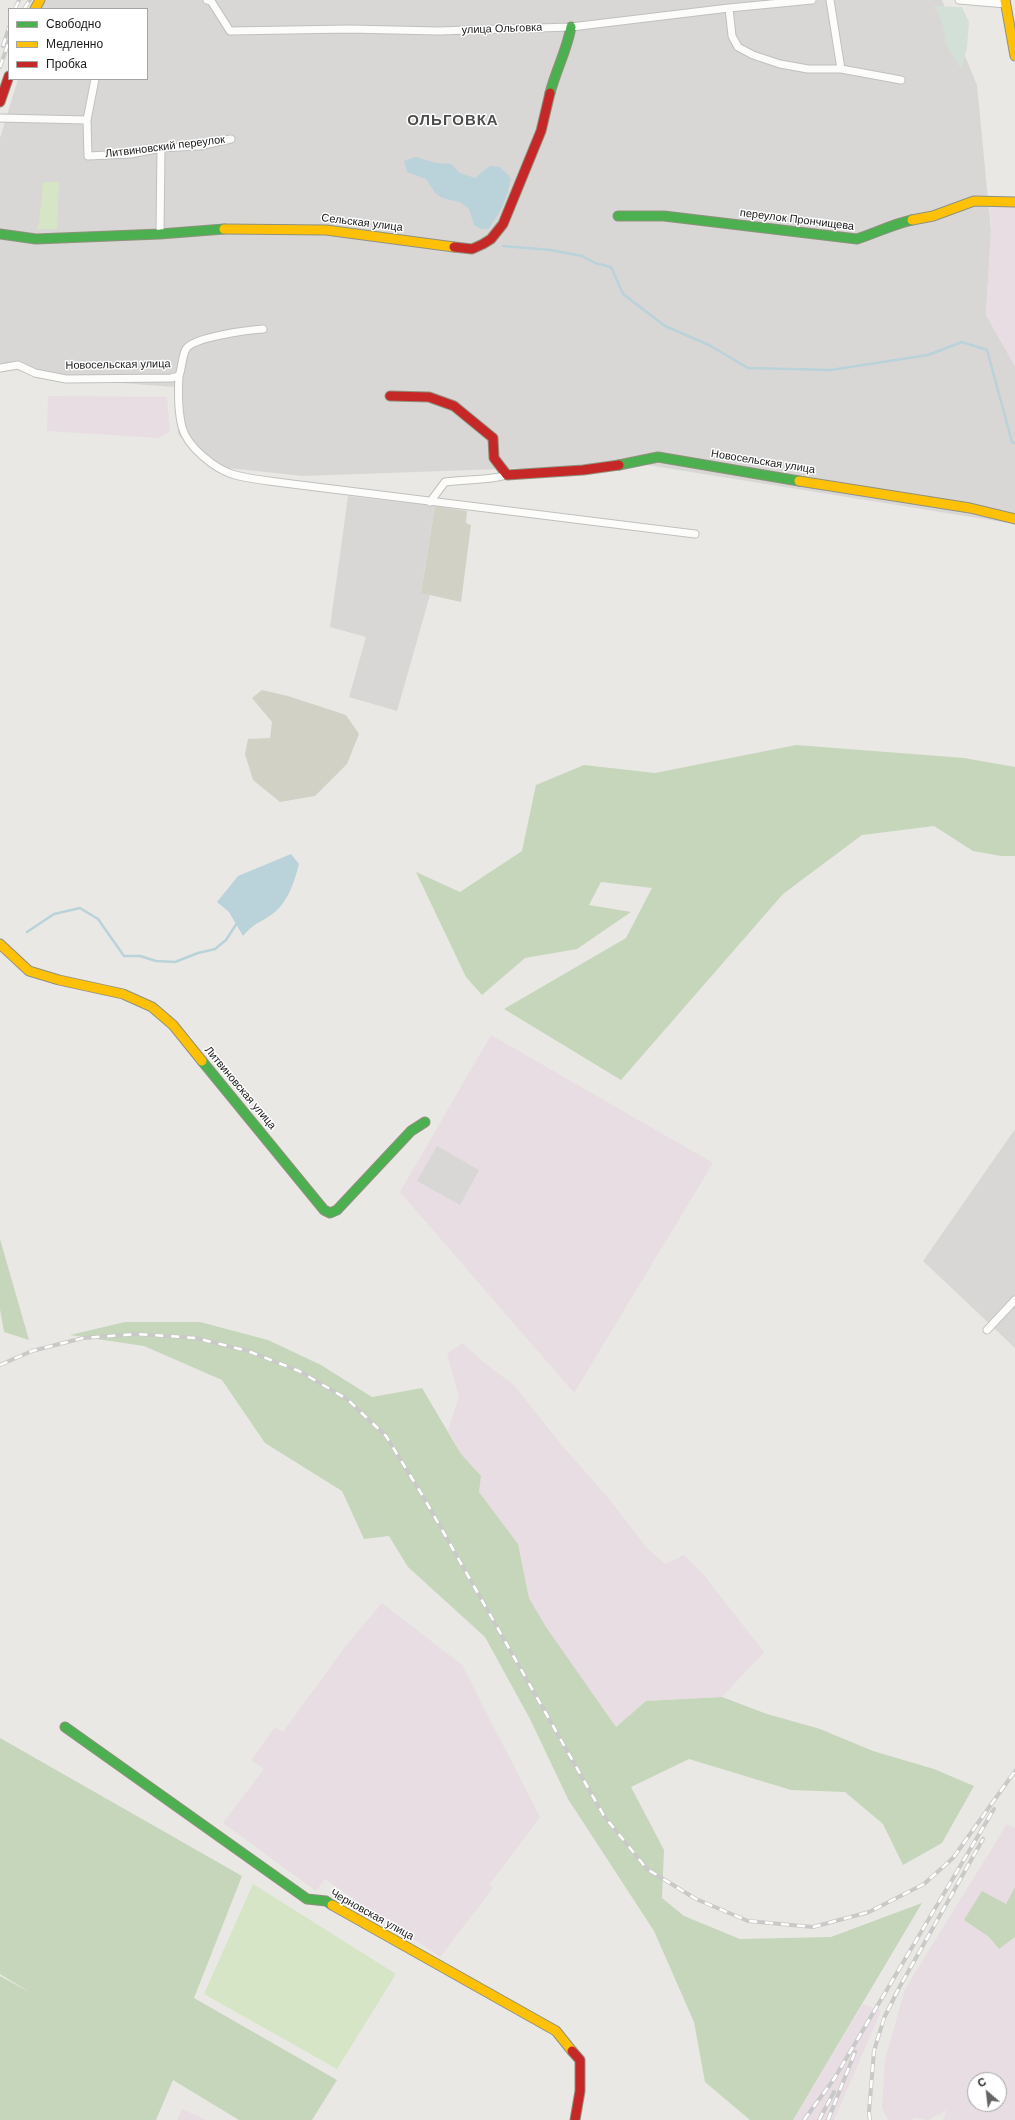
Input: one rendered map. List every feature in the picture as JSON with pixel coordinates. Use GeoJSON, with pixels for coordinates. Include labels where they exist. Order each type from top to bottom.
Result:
{"type":"FeatureCollection","features":[{"type":"Feature","properties":{"kind":"street","name":"улица Ольговка"},"geometry":{"type":"LineString","coordinates":[[207,0],[210,1],[230,31],[349,29],[438,31],[571,27],[729,8],[812,0]]}},
{"type":"Feature","properties":{"kind":"street"},"geometry":{"type":"LineString","coordinates":[[830,0],[841,69]]}},
{"type":"Feature","properties":{"kind":"street"},"geometry":{"type":"LineString","coordinates":[[959,0],[1005,2],[1015,56]]}},
{"type":"Feature","properties":{"kind":"street"},"geometry":{"type":"LineString","coordinates":[[729,8],[732,36],[738,47],[753,55],[780,64],[808,69],[841,69],[901,80]]}},
{"type":"Feature","properties":{"kind":"street","name":"Сельская улица"},"geometry":{"type":"LineString","coordinates":[[0,234],[36,239],[160,234],[238,228],[326,230],[472,249],[491,239],[503,224],[541,131],[556,70],[568,45],[571,27]]}},
{"type":"Feature","properties":{"kind":"street"},"geometry":{"type":"LineString","coordinates":[[0,102],[8,79]]}},
{"type":"Feature","properties":{"kind":"street","name":"Литвиновский переулок"},"geometry":{"type":"LineString","coordinates":[[96,80],[87,120],[88,156],[131,154],[161,148],[198,146],[231,139]]}},
{"type":"Feature","properties":{"kind":"street"},"geometry":{"type":"LineString","coordinates":[[0,118],[87,120]]}},
{"type":"Feature","properties":{"kind":"street"},"geometry":{"type":"LineString","coordinates":[[160,234],[161,148]]}},
{"type":"Feature","properties":{"kind":"street","name":"переулок Прончищева"},"geometry":{"type":"LineString","coordinates":[[618,216],[671,217],[857,239],[877,233],[896,223],[933,216],[974,201],[1015,202]]}},
{"type":"Feature","properties":{"kind":"street","name":"Новосельская улица"},"geometry":{"type":"LineString","coordinates":[[0,368],[18,365],[35,373],[66,379],[171,378],[179,376],[186,349],[192,344],[235,332],[263,329]]}},
{"type":"Feature","properties":{"kind":"street"},"geometry":{"type":"LineString","coordinates":[[179,376],[178,393],[182,429],[189,442],[208,461],[234,474],[292,484],[430,502],[695,534]]}},
{"type":"Feature","properties":{"kind":"street"},"geometry":{"type":"LineString","coordinates":[[390,396],[429,397],[454,406],[493,438],[494,458],[507,474]]}},
{"type":"Feature","properties":{"kind":"street","name":"Новосельская улица"},"geometry":{"type":"LineString","coordinates":[[430,502],[445,482],[464,479],[493,479],[507,474],[558,474],[618,467],[658,457],[899,497],[954,504],[995,512],[1015,519]]}},
{"type":"Feature","properties":{"kind":"street","name":"Литвиновская улица"},"geometry":{"type":"LineString","coordinates":[[0,944],[29,971],[59,980],[123,994],[152,1007],[173,1025],[324,1210],[330,1213],[337,1210],[411,1131],[425,1122]]}},
{"type":"Feature","properties":{"kind":"street"},"geometry":{"type":"LineString","coordinates":[[987,1330],[1015,1300]]}},
{"type":"Feature","properties":{"kind":"street","name":"Черновская улица"},"geometry":{"type":"LineString","coordinates":[[65,1727],[307,1899],[326,1901],[556,2031],[580,2060],[580,2091],[575,2120]]}},
{"type":"Feature","properties":{"kind":"shaded area"},"geometry":{"type":"Polygon","coordinates":[[[46,0],[942,0],[977,85],[991,230],[986,315],[1015,366],[1015,524],[641,464],[303,476],[208,466],[178,434],[174,387],[40,377],[0,365],[0,138],[18,80],[148,80],[148,8],[42,8],[46,0]]]}},
{"type":"Feature","properties":{"kind":"shaded area"},"geometry":{"type":"Polygon","coordinates":[[[934,6],[962,7],[969,22],[967,48],[961,69],[946,45],[943,25],[934,6]]]}},
{"type":"Feature","properties":{"kind":"shaded area"},"geometry":{"type":"Polygon","coordinates":[[[1015,205],[1015,366],[986,315],[991,230],[990,207],[1015,205]]]}},
{"type":"Feature","properties":{"kind":"shaded area"},"geometry":{"type":"Polygon","coordinates":[[[48,396],[167,397],[170,432],[159,438],[47,431],[48,396]]]}},
{"type":"Feature","properties":{"kind":"shaded area"},"geometry":{"type":"Polygon","coordinates":[[[348,496],[435,506],[421,592],[430,595],[397,711],[349,697],[366,637],[330,627],[348,496]]]}},
{"type":"Feature","properties":{"kind":"shaded area"},"geometry":{"type":"Polygon","coordinates":[[[435,506],[467,511],[466,523],[471,525],[461,602],[421,593],[435,506]]]}},
{"type":"Feature","properties":{"kind":"shaded area"},"geometry":{"type":"Polygon","coordinates":[[[262,690],[288,696],[346,715],[359,734],[347,764],[315,796],[280,802],[253,780],[245,754],[248,739],[270,738],[272,722],[252,698],[262,690]]]}},
{"type":"Feature","properties":{"kind":"shaded area"},"geometry":{"type":"Polygon","coordinates":[[[491,1035],[713,1163],[574,1393],[400,1192],[491,1035]]]}},
{"type":"Feature","properties":{"kind":"shaded area"},"geometry":{"type":"Polygon","coordinates":[[[1015,1129],[1015,1348],[923,1261],[1015,1129]]]}},
{"type":"Feature","properties":{"kind":"shaded area"},"geometry":{"type":"Polygon","coordinates":[[[437,1146],[479,1170],[460,1205],[417,1181],[437,1146]]]}},
{"type":"Feature","properties":{"kind":"shaded area"},"geometry":{"type":"Polygon","coordinates":[[[463,1343],[483,1362],[514,1385],[559,1442],[610,1500],[646,1547],[665,1564],[684,1555],[703,1574],[764,1652],[722,1697],[646,1701],[616,1727],[546,1627],[529,1598],[518,1544],[479,1492],[481,1476],[461,1454],[448,1430],[459,1397],[447,1354],[463,1343]]]}},
{"type":"Feature","properties":{"kind":"shaded area"},"geometry":{"type":"Polygon","coordinates":[[[382,1603],[462,1665],[540,1817],[489,1885],[493,1888],[440,1957],[325,1879],[316,1891],[223,1823],[264,1769],[251,1760],[275,1727],[283,1732],[345,1647],[382,1603]]]}},
{"type":"Feature","properties":{"kind":"shaded area"},"geometry":{"type":"Polygon","coordinates":[[[1007,1824],[1015,1828],[1015,1887],[1006,1904],[964,1920],[989,1937],[999,1949],[1015,1937],[1015,2120],[943,2120],[947,2110],[928,2120],[915,2118],[910,2120],[888,2120],[882,2108],[885,2060],[905,1989],[1007,1824]]]}},
{"type":"Feature","properties":{"kind":"shaded area"},"geometry":{"type":"Polygon","coordinates":[[[863,2004],[881,2011],[834,2120],[793,2120],[863,2004]]]}},
{"type":"Feature","properties":{"kind":"shaded area"},"geometry":{"type":"Polygon","coordinates":[[[182,2109],[206,2120],[177,2120],[182,2109]]]}},
{"type":"Feature","properties":{"kind":"green space"},"geometry":{"type":"Polygon","coordinates":[[[43,182],[59,182],[57,229],[37,229],[39,223],[43,182]]]}},
{"type":"Feature","properties":{"kind":"green space"},"geometry":{"type":"Polygon","coordinates":[[[796,745],[964,758],[1015,767],[1015,856],[1001,856],[973,851],[934,826],[862,835],[783,894],[621,1080],[504,1009],[626,938],[652,888],[601,882],[589,905],[631,912],[577,949],[525,958],[482,995],[466,977],[416,872],[460,892],[522,851],[536,785],[584,765],[655,773],[796,745]]]}},
{"type":"Feature","properties":{"kind":"green space"},"geometry":{"type":"Polygon","coordinates":[[[0,1239],[29,1340],[4,1332],[0,1309],[0,1239]]]}},
{"type":"Feature","properties":{"kind":"green space"},"geometry":{"type":"Polygon","coordinates":[[[125,1322],[200,1322],[268,1340],[321,1365],[372,1397],[422,1388],[461,1454],[481,1476],[479,1492],[518,1544],[529,1598],[546,1627],[616,1727],[646,1701],[722,1697],[767,1714],[820,1729],[873,1751],[934,1769],[974,1786],[942,1843],[903,1865],[883,1824],[845,1792],[791,1790],[689,1759],[631,1787],[664,1850],[662,1898],[684,1916],[740,1939],[831,1937],[922,1903],[793,2120],[750,2120],[705,2082],[694,2022],[654,1931],[568,1799],[530,1719],[485,1637],[408,1567],[389,1536],[364,1539],[342,1491],[265,1443],[222,1380],[144,1346],[70,1335],[125,1322]]]}},
{"type":"Feature","properties":{"kind":"green space"},"geometry":{"type":"Polygon","coordinates":[[[0,1738],[242,1876],[194,1998],[337,2080],[312,2120],[239,2120],[173,2080],[156,2120],[0,2120],[0,1976],[31,1993],[0,1974],[0,1738]]]}},
{"type":"Feature","properties":{"kind":"green space"},"geometry":{"type":"Polygon","coordinates":[[[253,1884],[396,1974],[337,2069],[204,1994],[253,1884]]]}},
{"type":"Feature","properties":{"kind":"green space"},"geometry":{"type":"Polygon","coordinates":[[[1015,1887],[1015,1937],[999,1949],[989,1937],[964,1920],[982,1891],[1006,1904],[1015,1887]]]}},
{"type":"Feature","properties":{"kind":"water"},"geometry":{"type":"Polygon","coordinates":[[[416,157],[436,163],[451,164],[460,173],[475,178],[490,166],[500,167],[511,178],[503,205],[497,217],[488,229],[482,229],[474,225],[469,209],[460,202],[442,198],[435,193],[426,179],[407,172],[404,161],[416,157]]]}},
{"type":"Feature","properties":{"kind":"water"},"geometry":{"type":"Polygon","coordinates":[[[291,854],[299,864],[290,892],[286,899],[277,910],[253,926],[243,936],[229,912],[217,902],[238,876],[291,854]]]}},
{"type":"Feature","properties":{"kind":"waterway"},"geometry":{"type":"LineString","coordinates":[[503,246],[551,250],[582,256],[595,263],[611,267],[623,294],[665,326],[709,345],[748,368],[831,370],[928,355],[962,342],[987,350],[1012,442],[1015,443]]}},
{"type":"Feature","properties":{"kind":"waterway"},"geometry":{"type":"LineString","coordinates":[[27,932],[54,914],[80,908],[98,919],[124,956],[140,956],[156,961],[175,962],[198,953],[215,949],[226,940],[237,923]]}},
{"type":"Feature","properties":{"kind":"railway"},"geometry":{"type":"LineString","coordinates":[[15,8],[19,0]]}},
{"type":"Feature","properties":{"kind":"railway"},"geometry":{"type":"LineString","coordinates":[[25,8],[30,0]]}},
{"type":"Feature","properties":{"kind":"railway"},"geometry":{"type":"LineString","coordinates":[[3,46],[8,30]]}},
{"type":"Feature","properties":{"kind":"railway"},"geometry":{"type":"LineString","coordinates":[[0,67],[8,44]]}},
{"type":"Feature","properties":{"kind":"railway"},"geometry":{"type":"LineString","coordinates":[[0,1365],[32,1351],[83,1338],[137,1334],[196,1338],[248,1351],[299,1371],[347,1399],[386,1436],[424,1498],[604,1816],[647,1869],[696,1899],[748,1921],[813,1927],[869,1912],[924,1884],[953,1858],[1015,1771]]}},
{"type":"Feature","properties":{"kind":"railway"},"geometry":{"type":"LineString","coordinates":[[804,2120],[834,2079],[994,1809]]}},
{"type":"Feature","properties":{"kind":"railway"},"geometry":{"type":"LineString","coordinates":[[870,2120],[869,2112],[874,2051],[884,2018],[899,1988],[983,1839]]}},
{"type":"Feature","properties":{"kind":"railway"},"geometry":{"type":"LineString","coordinates":[[828,2120],[855,2052]]}},
{"type":"Feature","properties":{"kind":"railway"},"geometry":{"type":"LineString","coordinates":[[819,2120],[834,2092]]}},
{"type":"Feature","properties":{"kind":"traffic: fast"},"geometry":{"type":"LineString","coordinates":[[550,93],[567,44],[571,27]]}},
{"type":"Feature","properties":{"kind":"traffic: fast"},"geometry":{"type":"LineString","coordinates":[[618,216],[664,216],[857,239],[912,220]]}},
{"type":"Feature","properties":{"kind":"traffic: fast"},"geometry":{"type":"LineString","coordinates":[[0,234],[36,239],[160,234],[224,229]]}},
{"type":"Feature","properties":{"kind":"traffic: fast"},"geometry":{"type":"LineString","coordinates":[[619,465],[658,457],[799,481]]}},
{"type":"Feature","properties":{"kind":"traffic: fast"},"geometry":{"type":"LineString","coordinates":[[202,1061],[324,1210],[330,1213],[337,1210],[411,1131],[425,1122]]}},
{"type":"Feature","properties":{"kind":"traffic: fast"},"geometry":{"type":"LineString","coordinates":[[65,1727],[307,1899],[326,1901],[332,1905]]}},
{"type":"Feature","properties":{"kind":"traffic: slow"},"geometry":{"type":"LineString","coordinates":[[36,8],[40,0]]}},
{"type":"Feature","properties":{"kind":"traffic: slow"},"geometry":{"type":"LineString","coordinates":[[1005,0],[1015,56]]}},
{"type":"Feature","properties":{"kind":"traffic: slow"},"geometry":{"type":"LineString","coordinates":[[912,220],[933,216],[974,201],[1015,202]]}},
{"type":"Feature","properties":{"kind":"traffic: slow"},"geometry":{"type":"LineString","coordinates":[[224,229],[326,230],[454,247]]}},
{"type":"Feature","properties":{"kind":"traffic: slow"},"geometry":{"type":"LineString","coordinates":[[799,481],[970,508],[1015,519]]}},
{"type":"Feature","properties":{"kind":"traffic: slow"},"geometry":{"type":"LineString","coordinates":[[0,944],[29,971],[59,980],[123,994],[152,1007],[173,1025],[202,1061]]}},
{"type":"Feature","properties":{"kind":"traffic: slow"},"geometry":{"type":"LineString","coordinates":[[332,1905],[556,2031],[572,2051]]}},
{"type":"Feature","properties":{"kind":"traffic: jam"},"geometry":{"type":"LineString","coordinates":[[0,102],[8,79]]}},
{"type":"Feature","properties":{"kind":"traffic: jam"},"geometry":{"type":"LineString","coordinates":[[454,247],[472,249],[483,244],[491,239],[503,224],[541,131],[550,93]]}},
{"type":"Feature","properties":{"kind":"traffic: jam"},"geometry":{"type":"LineString","coordinates":[[390,396],[429,397],[454,406],[493,438],[494,458],[507,475],[583,470],[619,465]]}},
{"type":"Feature","properties":{"kind":"traffic: jam"},"geometry":{"type":"LineString","coordinates":[[572,2051],[580,2060],[580,2091],[575,2120]]}},
{"type":"Feature","properties":{"kind":"district","name":"ОЛЬГОВКА"},"geometry":{"type":"Point","coordinates":[453,121]}}]}
